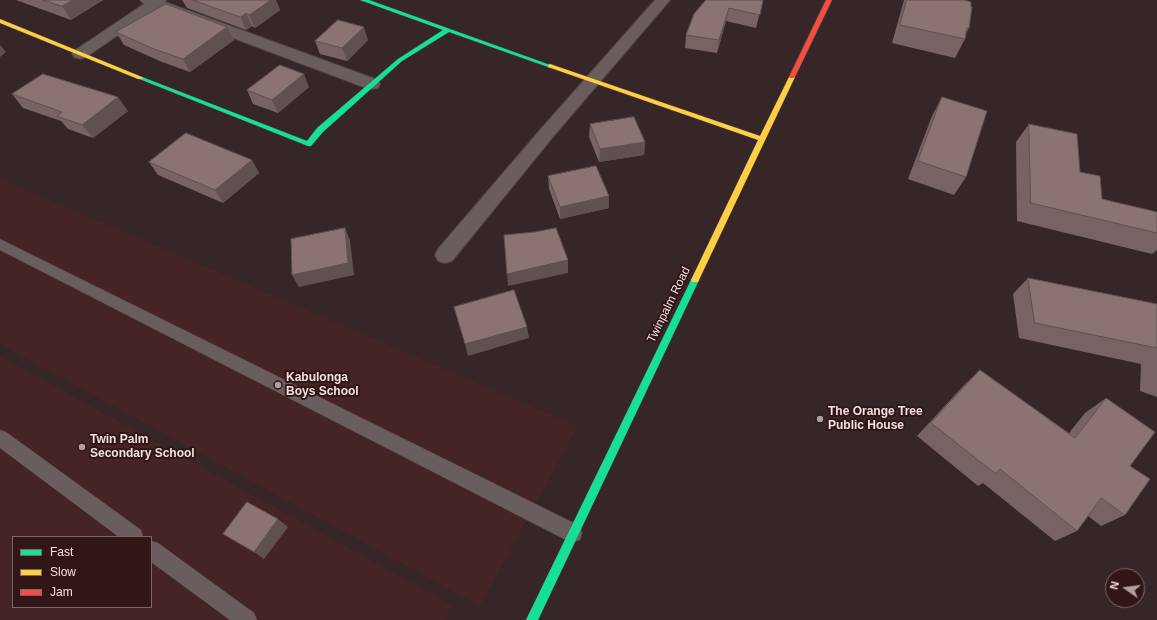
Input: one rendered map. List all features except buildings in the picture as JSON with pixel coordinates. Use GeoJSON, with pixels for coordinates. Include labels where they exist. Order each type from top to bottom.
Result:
{"type":"FeatureCollection","features":[{"type":"Feature","properties":{"kind":"street"},"geometry":{"type":"LineString","coordinates":[[363,0],[593,82],[762,139]]}},
{"type":"Feature","properties":{"kind":"street"},"geometry":{"type":"LineString","coordinates":[[444,255],[546,134],[593,82],[663,0]]}},
{"type":"Feature","properties":{"kind":"street","name":"Twinpalm Road"},"geometry":{"type":"LineString","coordinates":[[532,620],[829,0]]}},
{"type":"Feature","properties":{"kind":"street"},"geometry":{"type":"LineString","coordinates":[[80,54],[154,1],[372,84]]}},
{"type":"Feature","properties":{"kind":"street"},"geometry":{"type":"LineString","coordinates":[[0,21],[308,144],[320,130],[400,60],[447,31]]}},
{"type":"Feature","properties":{"kind":"lane"},"geometry":{"type":"LineString","coordinates":[[0,244],[573,534]]}},
{"type":"Feature","properties":{"kind":"lane"},"geometry":{"type":"LineString","coordinates":[[0,438],[133,536]]}},
{"type":"Feature","properties":{"kind":"lane"},"geometry":{"type":"LineString","coordinates":[[152,551],[238,617]]}},
{"type":"Feature","properties":{"kind":"shaded area","name":"Kabulonga Boys School"},"geometry":{"type":"Polygon","coordinates":[[[0,179],[578,426],[480,606],[0,344],[0,179]]]}},
{"type":"Feature","properties":{"kind":"shaded area","name":"Twin Palm Secondary School"},"geometry":{"type":"Polygon","coordinates":[[[0,356],[452,605],[444,620],[0,620],[0,356]]]}},
{"type":"Feature","properties":{"kind":"traffic: fast"},"geometry":{"type":"LineString","coordinates":[[363,0],[550,66]]}},
{"type":"Feature","properties":{"kind":"traffic: fast"},"geometry":{"type":"LineString","coordinates":[[140,78],[308,144],[320,130],[400,60],[447,31]]}},
{"type":"Feature","properties":{"kind":"traffic: fast"},"geometry":{"type":"LineString","coordinates":[[532,620],[695,280]]}},
{"type":"Feature","properties":{"kind":"traffic: slow"},"geometry":{"type":"LineString","coordinates":[[0,21],[140,78]]}},
{"type":"Feature","properties":{"kind":"traffic: slow"},"geometry":{"type":"LineString","coordinates":[[550,66],[762,139]]}},
{"type":"Feature","properties":{"kind":"traffic: slow"},"geometry":{"type":"LineString","coordinates":[[695,280],[792,77]]}},
{"type":"Feature","properties":{"kind":"traffic: jam"},"geometry":{"type":"LineString","coordinates":[[792,77],[829,0]]}},
{"type":"Feature","properties":{"kind":"place","name":"Kabulonga Boys School"},"geometry":{"type":"Point","coordinates":[278,385]}},
{"type":"Feature","properties":{"kind":"place","name":"The Orange Tree Public House"},"geometry":{"type":"Point","coordinates":[820,419]}},
{"type":"Feature","properties":{"kind":"place","name":"Twin Palm Secondary School"},"geometry":{"type":"Point","coordinates":[82,447]}}]}
